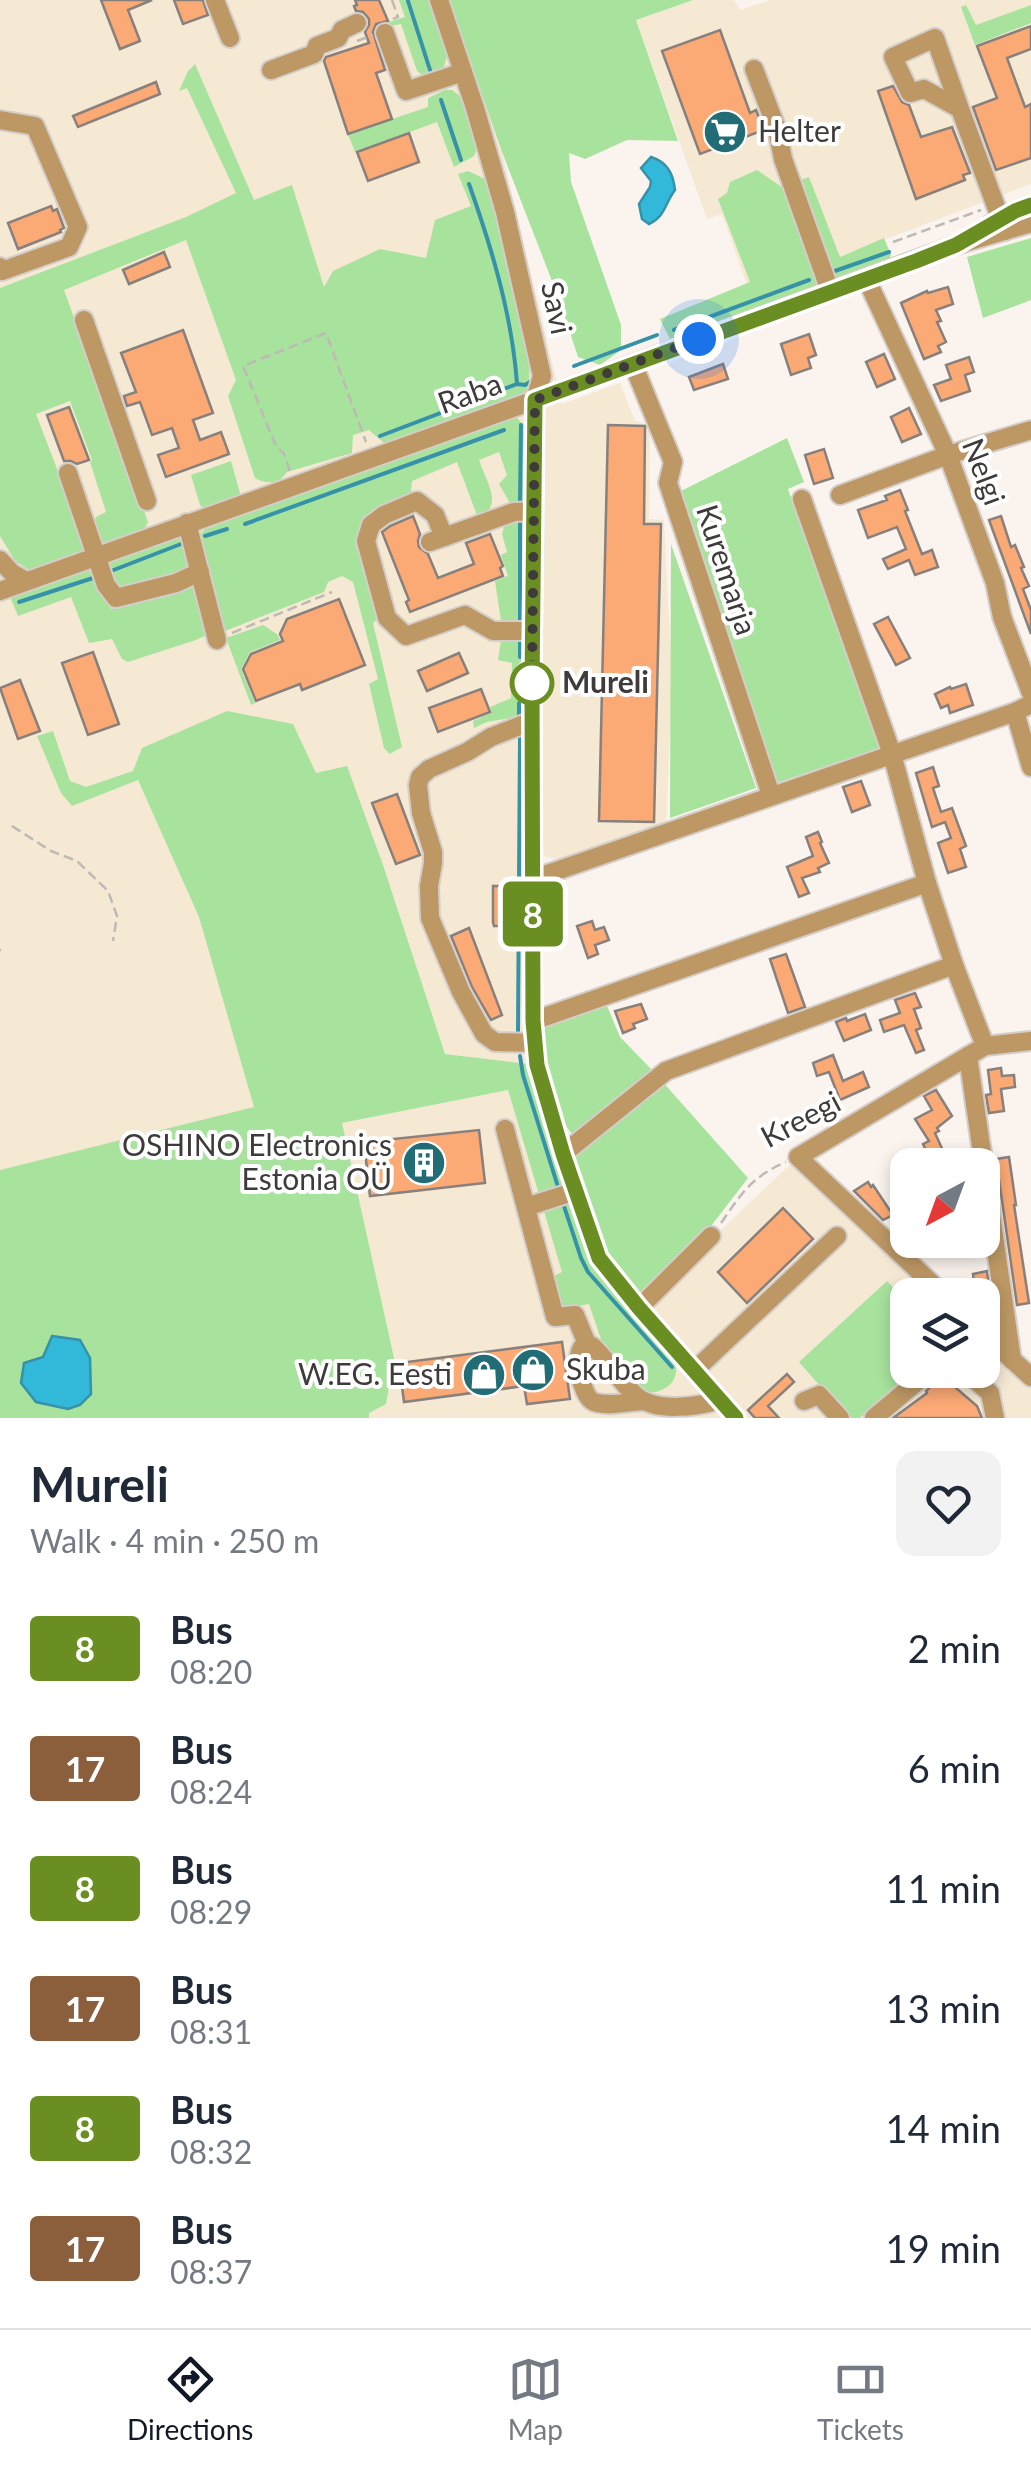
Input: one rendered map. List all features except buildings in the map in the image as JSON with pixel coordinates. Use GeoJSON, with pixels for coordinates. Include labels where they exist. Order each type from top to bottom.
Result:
{"type":"FeatureCollection","features":[{"type":"Feature","properties":{"kind":"street"},"geometry":{"type":"LineString","coordinates":[[215,0],[230,38]]}},
{"type":"Feature","properties":{"kind":"street","name":"Savi"},"geometry":{"type":"LineString","coordinates":[[439,0],[505,212],[542,376],[535,400],[532,721],[533,1021],[537,1065],[563,1154],[566,1194],[599,1258],[694,1370],[711,1403],[736,1418]]}},
{"type":"Feature","properties":{"kind":"street"},"geometry":{"type":"LineString","coordinates":[[271,70],[314,54],[317,46],[338,38],[342,30],[357,24]]}},
{"type":"Feature","properties":{"kind":"street"},"geometry":{"type":"LineString","coordinates":[[381,34],[406,91],[463,72]]}},
{"type":"Feature","properties":{"kind":"street"},"geometry":{"type":"LineString","coordinates":[[754,69],[830,291]]}},
{"type":"Feature","properties":{"kind":"street"},"geometry":{"type":"LineString","coordinates":[[960,109],[1001,218]]}},
{"type":"Feature","properties":{"kind":"street"},"geometry":{"type":"LineString","coordinates":[[0,120],[35,126],[78,227],[70,247],[2,271],[0,267]]}},
{"type":"Feature","properties":{"kind":"street","name":"Raba"},"geometry":{"type":"LineString","coordinates":[[0,591],[956,245],[1031,205]]}},
{"type":"Feature","properties":{"kind":"street","name":"Raba"},"geometry":{"type":"LineString","coordinates":[[1001,218],[1031,223]]}},
{"type":"Feature","properties":{"kind":"street","name":"Nelgi"},"geometry":{"type":"LineString","coordinates":[[866,278],[948,455],[1031,693]]}},
{"type":"Feature","properties":{"kind":"street"},"geometry":{"type":"LineString","coordinates":[[84,320],[147,501]]}},
{"type":"Feature","properties":{"kind":"street","name":"Kuremarja"},"geometry":{"type":"LineString","coordinates":[[633,364],[673,462],[668,484],[771,795]]}},
{"type":"Feature","properties":{"kind":"street"},"geometry":{"type":"LineString","coordinates":[[840,495],[948,455],[1031,430]]}},
{"type":"Feature","properties":{"kind":"street"},"geometry":{"type":"LineString","coordinates":[[68,473],[106,585],[116,598],[176,583],[200,572]]}},
{"type":"Feature","properties":{"kind":"street"},"geometry":{"type":"LineString","coordinates":[[802,499],[892,754],[977,1051],[1012,1360]]}},
{"type":"Feature","properties":{"kind":"street"},"geometry":{"type":"LineString","coordinates":[[533,631],[493,631],[464,616],[406,636],[387,618],[366,541],[372,524],[417,501],[434,515],[437,540],[514,512],[534,512]]}},
{"type":"Feature","properties":{"kind":"street"},"geometry":{"type":"LineString","coordinates":[[187,523],[217,640]]}},
{"type":"Feature","properties":{"kind":"street"},"geometry":{"type":"LineString","coordinates":[[0,560],[26,581]]}},
{"type":"Feature","properties":{"kind":"street"},"geometry":{"type":"LineString","coordinates":[[533,879],[1023,708],[1031,768]]}},
{"type":"Feature","properties":{"kind":"street"},"geometry":{"type":"LineString","coordinates":[[532,721],[429,769],[418,784],[434,863],[428,886],[430,918],[461,992],[484,1034],[495,1042],[535,1042]]}},
{"type":"Feature","properties":{"kind":"street"},"geometry":{"type":"LineString","coordinates":[[533,1021],[927,883]]}},
{"type":"Feature","properties":{"kind":"street"},"geometry":{"type":"LineString","coordinates":[[563,1154],[666,1071],[954,965]]}},
{"type":"Feature","properties":{"kind":"street","name":"Kreegi"},"geometry":{"type":"LineString","coordinates":[[798,1156],[977,1051],[1031,1041]]}},
{"type":"Feature","properties":{"kind":"street"},"geometry":{"type":"LineString","coordinates":[[505,1129],[555,1316],[574,1315],[587,1344],[642,1401]]}},
{"type":"Feature","properties":{"kind":"street"},"geometry":{"type":"LineString","coordinates":[[798,1156],[926,1278]]}},
{"type":"Feature","properties":{"kind":"street"},"geometry":{"type":"LineString","coordinates":[[526,1207],[566,1194]]}},
{"type":"Feature","properties":{"kind":"street"},"geometry":{"type":"LineString","coordinates":[[639,1308],[711,1236]]}},
{"type":"Feature","properties":{"kind":"street"},"geometry":{"type":"LineString","coordinates":[[694,1370],[836,1236]]}},
{"type":"Feature","properties":{"kind":"street"},"geometry":{"type":"LineString","coordinates":[[587,1344],[579,1352],[582,1384],[593,1402],[642,1401],[685,1407],[711,1403]]}},
{"type":"Feature","properties":{"kind":"street"},"geometry":{"type":"LineString","coordinates":[[1000,1349],[1031,1377]]}},
{"type":"Feature","properties":{"kind":"street"},"geometry":{"type":"LineString","coordinates":[[874,1418],[909,1388]]}},
{"type":"Feature","properties":{"kind":"street"},"geometry":{"type":"LineString","coordinates":[[984,1388],[990,1393],[995,1418]]}},
{"type":"Feature","properties":{"kind":"street"},"geometry":{"type":"LineString","coordinates":[[804,1402],[820,1395],[840,1418]]}},
{"type":"Feature","properties":{"kind":"street"},"geometry":{"type":"LineString","coordinates":[[678,1418],[711,1403]]}},
{"type":"Feature","properties":{"kind":"path"},"geometry":{"type":"LineString","coordinates":[[351,43],[381,34]]}},
{"type":"Feature","properties":{"kind":"path"},"geometry":{"type":"LineString","coordinates":[[893,242],[1001,218]]}},
{"type":"Feature","properties":{"kind":"path"},"geometry":{"type":"LineString","coordinates":[[295,485],[243,366],[326,333],[371,458]]}},
{"type":"Feature","properties":{"kind":"path"},"geometry":{"type":"LineString","coordinates":[[217,640],[332,592]]}},
{"type":"Feature","properties":{"kind":"path"},"geometry":{"type":"LineString","coordinates":[[12,826],[52,852],[78,861],[108,891],[117,916],[112,941]]}},
{"type":"Feature","properties":{"kind":"path","name":"Kreegi"},"geometry":{"type":"LineString","coordinates":[[711,1236],[752,1181],[798,1156]]}},
{"type":"Feature","properties":{"kind":"shaded area"},"geometry":{"type":"Polygon","coordinates":[[[0,0],[449,0],[502,152],[562,404],[620,383],[635,421],[650,425],[649,519],[664,520],[672,682],[666,825],[570,862],[542,856],[533,1021],[537,1065],[445,1054],[382,865],[255,1108],[0,1170],[0,0]]]}},
{"type":"Feature","properties":{"kind":"shaded area"},"geometry":{"type":"Polygon","coordinates":[[[693,0],[734,0],[740,10],[771,0],[1031,0],[1031,184],[749,291],[722,214],[707,219],[636,20],[693,0]]]}},
{"type":"Feature","properties":{"kind":"shaded area"},"geometry":{"type":"Polygon","coordinates":[[[508,1090],[562,1271],[599,1258],[642,1305],[798,1157],[890,1243],[890,1258],[906,1258],[927,1278],[890,1278],[890,1388],[1000,1388],[1000,1346],[1031,1376],[1031,1418],[313,1418],[238,1144],[508,1090]]]}},
{"type":"Feature","properties":{"kind":"green space"},"geometry":{"type":"Polygon","coordinates":[[[399,0],[430,0],[448,52],[443,70],[424,76],[417,71],[401,24],[391,26],[389,22],[405,17],[399,0]]]}},
{"type":"Feature","properties":{"kind":"green space"},"geometry":{"type":"Polygon","coordinates":[[[449,0],[693,0],[636,20],[678,141],[627,140],[585,159],[569,153],[571,182],[621,325],[621,350],[600,365],[578,357],[449,0]]]}},
{"type":"Feature","properties":{"kind":"green space"},"geometry":{"type":"Polygon","coordinates":[[[966,5],[976,25],[1031,5],[1031,23],[975,45],[961,7],[966,5]]]}},
{"type":"Feature","properties":{"kind":"green space"},"geometry":{"type":"Polygon","coordinates":[[[195,64],[254,200],[292,185],[324,287],[333,271],[380,249],[426,258],[435,220],[471,206],[458,174],[468,171],[485,179],[523,319],[528,348],[527,391],[384,443],[369,430],[353,435],[352,453],[287,472],[277,481],[259,480],[255,478],[228,396],[236,380],[186,240],[64,290],[148,522],[145,528],[110,542],[99,540],[94,522],[106,512],[70,401],[36,414],[85,542],[79,554],[31,571],[15,561],[0,536],[0,288],[186,217],[236,193],[187,88],[179,91],[195,64]]]}},
{"type":"Feature","properties":{"kind":"green space"},"geometry":{"type":"Polygon","coordinates":[[[452,90],[465,100],[478,144],[474,156],[454,167],[437,122],[355,152],[348,134],[428,107],[428,98],[452,90]]]}},
{"type":"Feature","properties":{"kind":"green space"},"geometry":{"type":"Polygon","coordinates":[[[757,170],[789,192],[817,285],[670,339],[660,319],[750,282],[718,199],[727,193],[730,182],[757,170]]]}},
{"type":"Feature","properties":{"kind":"green space"},"geometry":{"type":"Polygon","coordinates":[[[809,177],[840,257],[884,238],[891,255],[889,260],[833,282],[794,182],[809,177]]]}},
{"type":"Feature","properties":{"kind":"green space"},"geometry":{"type":"Polygon","coordinates":[[[1031,238],[1031,300],[983,318],[967,257],[1031,238]]]}},
{"type":"Feature","properties":{"kind":"green space"},"geometry":{"type":"Polygon","coordinates":[[[515,416],[526,431],[527,498],[523,504],[511,505],[499,484],[507,475],[499,452],[479,460],[492,500],[491,507],[478,518],[457,462],[412,481],[411,492],[381,505],[359,525],[380,617],[373,623],[402,747],[390,754],[384,748],[369,684],[378,679],[353,582],[342,576],[328,582],[324,592],[225,631],[221,627],[199,544],[204,530],[500,418],[515,416]]]}},
{"type":"Feature","properties":{"kind":"green space"},"geometry":{"type":"Polygon","coordinates":[[[787,438],[804,482],[788,489],[879,748],[776,783],[681,491],[787,438]]]}},
{"type":"Feature","properties":{"kind":"green space"},"geometry":{"type":"Polygon","coordinates":[[[231,461],[240,493],[204,509],[191,475],[231,461]]]}},
{"type":"Feature","properties":{"kind":"green space"},"geometry":{"type":"Polygon","coordinates":[[[524,520],[526,525],[527,620],[511,625],[501,621],[495,581],[508,576],[501,555],[507,552],[502,534],[504,527],[524,520]]]}},
{"type":"Feature","properties":{"kind":"green space"},"geometry":{"type":"Polygon","coordinates":[[[178,535],[183,537],[190,567],[186,573],[123,591],[116,589],[105,568],[110,563],[178,535]]]}},
{"type":"Feature","properties":{"kind":"green space"},"geometry":{"type":"Polygon","coordinates":[[[671,544],[756,788],[670,818],[671,544]]]}},
{"type":"Feature","properties":{"kind":"green space"},"geometry":{"type":"Polygon","coordinates":[[[92,569],[111,609],[194,584],[207,635],[128,662],[122,659],[112,639],[89,643],[71,597],[18,616],[13,595],[92,569]]]}},
{"type":"Feature","properties":{"kind":"green space"},"geometry":{"type":"Polygon","coordinates":[[[263,625],[280,640],[250,652],[241,669],[255,703],[251,705],[226,638],[263,625]]]}},
{"type":"Feature","properties":{"kind":"green space"},"geometry":{"type":"Polygon","coordinates":[[[525,637],[524,658],[516,667],[517,695],[524,706],[522,716],[474,728],[473,721],[491,713],[490,707],[511,698],[512,663],[498,660],[501,640],[525,637]]]}},
{"type":"Feature","properties":{"kind":"green space"},"geometry":{"type":"Polygon","coordinates":[[[227,711],[293,724],[316,773],[347,766],[445,1054],[537,1065],[599,1258],[588,1263],[593,1261],[674,1361],[675,1375],[668,1386],[656,1392],[641,1392],[602,1342],[589,1304],[562,1309],[552,1277],[562,1272],[508,1090],[342,1123],[394,1358],[386,1404],[369,1413],[369,1418],[0,1418],[0,1170],[254,1107],[199,917],[138,780],[72,806],[61,793],[37,736],[53,731],[70,781],[86,787],[133,771],[142,748],[227,711]]]}},
{"type":"Feature","properties":{"kind":"green space"},"geometry":{"type":"Polygon","coordinates":[[[605,1001],[620,1037],[653,1071],[577,1137],[569,1130],[555,1102],[546,1066],[544,1033],[547,1022],[605,1001]]]}},
{"type":"Feature","properties":{"kind":"green space"},"geometry":{"type":"Polygon","coordinates":[[[661,1080],[748,1178],[701,1239],[640,1295],[611,1263],[598,1236],[575,1160],[576,1151],[661,1080]]]}},
{"type":"Feature","properties":{"kind":"green space"},"geometry":{"type":"Polygon","coordinates":[[[887,1281],[890,1284],[892,1388],[860,1418],[848,1418],[799,1362],[887,1281]]]}},
{"type":"Feature","properties":{"kind":"water"},"geometry":{"type":"Polygon","coordinates":[[[651,157],[668,169],[675,190],[662,214],[649,224],[642,219],[639,204],[651,181],[641,168],[651,157]]]}},
{"type":"Feature","properties":{"kind":"water"},"geometry":{"type":"Polygon","coordinates":[[[52,1336],[80,1340],[90,1358],[91,1394],[80,1405],[68,1409],[36,1402],[21,1383],[24,1363],[43,1357],[52,1336]]]}},
{"type":"Feature","properties":{"kind":"waterway"},"geometry":{"type":"LineString","coordinates":[[408,1],[430,70]]}},
{"type":"Feature","properties":{"kind":"waterway"},"geometry":{"type":"LineString","coordinates":[[441,100],[461,160]]}},
{"type":"Feature","properties":{"kind":"waterway"},"geometry":{"type":"LineString","coordinates":[[469,184],[500,282],[517,384]]}},
{"type":"Feature","properties":{"kind":"waterway"},"geometry":{"type":"LineString","coordinates":[[832,272],[889,252]]}},
{"type":"Feature","properties":{"kind":"waterway"},"geometry":{"type":"LineString","coordinates":[[674,330],[809,280]]}},
{"type":"Feature","properties":{"kind":"waterway"},"geometry":{"type":"LineString","coordinates":[[574,366],[657,335]]}},
{"type":"Feature","properties":{"kind":"waterway"},"geometry":{"type":"LineString","coordinates":[[380,436],[530,382]]}},
{"type":"Feature","properties":{"kind":"waterway"},"geometry":{"type":"LineString","coordinates":[[520,502],[521,425]]}},
{"type":"Feature","properties":{"kind":"waterway"},"geometry":{"type":"LineString","coordinates":[[245,524],[504,430]]}},
{"type":"Feature","properties":{"kind":"waterway"},"geometry":{"type":"LineString","coordinates":[[520,523],[520,623]]}},
{"type":"Feature","properties":{"kind":"waterway"},"geometry":{"type":"LineString","coordinates":[[205,536],[227,529]]}},
{"type":"Feature","properties":{"kind":"waterway"},"geometry":{"type":"LineString","coordinates":[[111,571],[181,544]]}},
{"type":"Feature","properties":{"kind":"waterway"},"geometry":{"type":"LineString","coordinates":[[19,602],[93,578]]}},
{"type":"Feature","properties":{"kind":"waterway"},"geometry":{"type":"LineString","coordinates":[[520,641],[520,657]]}},
{"type":"Feature","properties":{"kind":"waterway"},"geometry":{"type":"LineString","coordinates":[[519,703],[519,718]]}},
{"type":"Feature","properties":{"kind":"waterway"},"geometry":{"type":"LineString","coordinates":[[518,1033],[520,736]]}},
{"type":"Feature","properties":{"kind":"waterway"},"geometry":{"type":"LineString","coordinates":[[520,1056],[559,1190]]}},
{"type":"Feature","properties":{"kind":"waterway"},"geometry":{"type":"LineString","coordinates":[[563,1203],[588,1272],[672,1367]]}},
{"type":"Feature","properties":{"kind":"bus line","name":"8"},"geometry":{"type":"LineString","coordinates":[[736,1418],[599,1258],[537,1065],[533,1021],[535,400],[916,261],[956,245],[1031,205]]}},
{"type":"Feature","properties":{"kind":"place","name":"Helter"},"geometry":{"type":"Point","coordinates":[725,132]}},
{"type":"Feature","properties":{"kind":"place","name":"Mureli"},"geometry":{"type":"Point","coordinates":[532,683]}},
{"type":"Feature","properties":{"kind":"place","name":"OSHINO Electronics Estonia OÜ"},"geometry":{"type":"Point","coordinates":[424,1163]}},
{"type":"Feature","properties":{"kind":"place","name":"Skuba"},"geometry":{"type":"Point","coordinates":[533,1370]}},
{"type":"Feature","properties":{"kind":"place","name":"W.EG. Eesti"},"geometry":{"type":"Point","coordinates":[484,1375]}},
{"type":"Feature","properties":{"kind":"route"},"geometry":{"type":"LineString","coordinates":[[532,683],[535,400],[699,339]]}}]}
